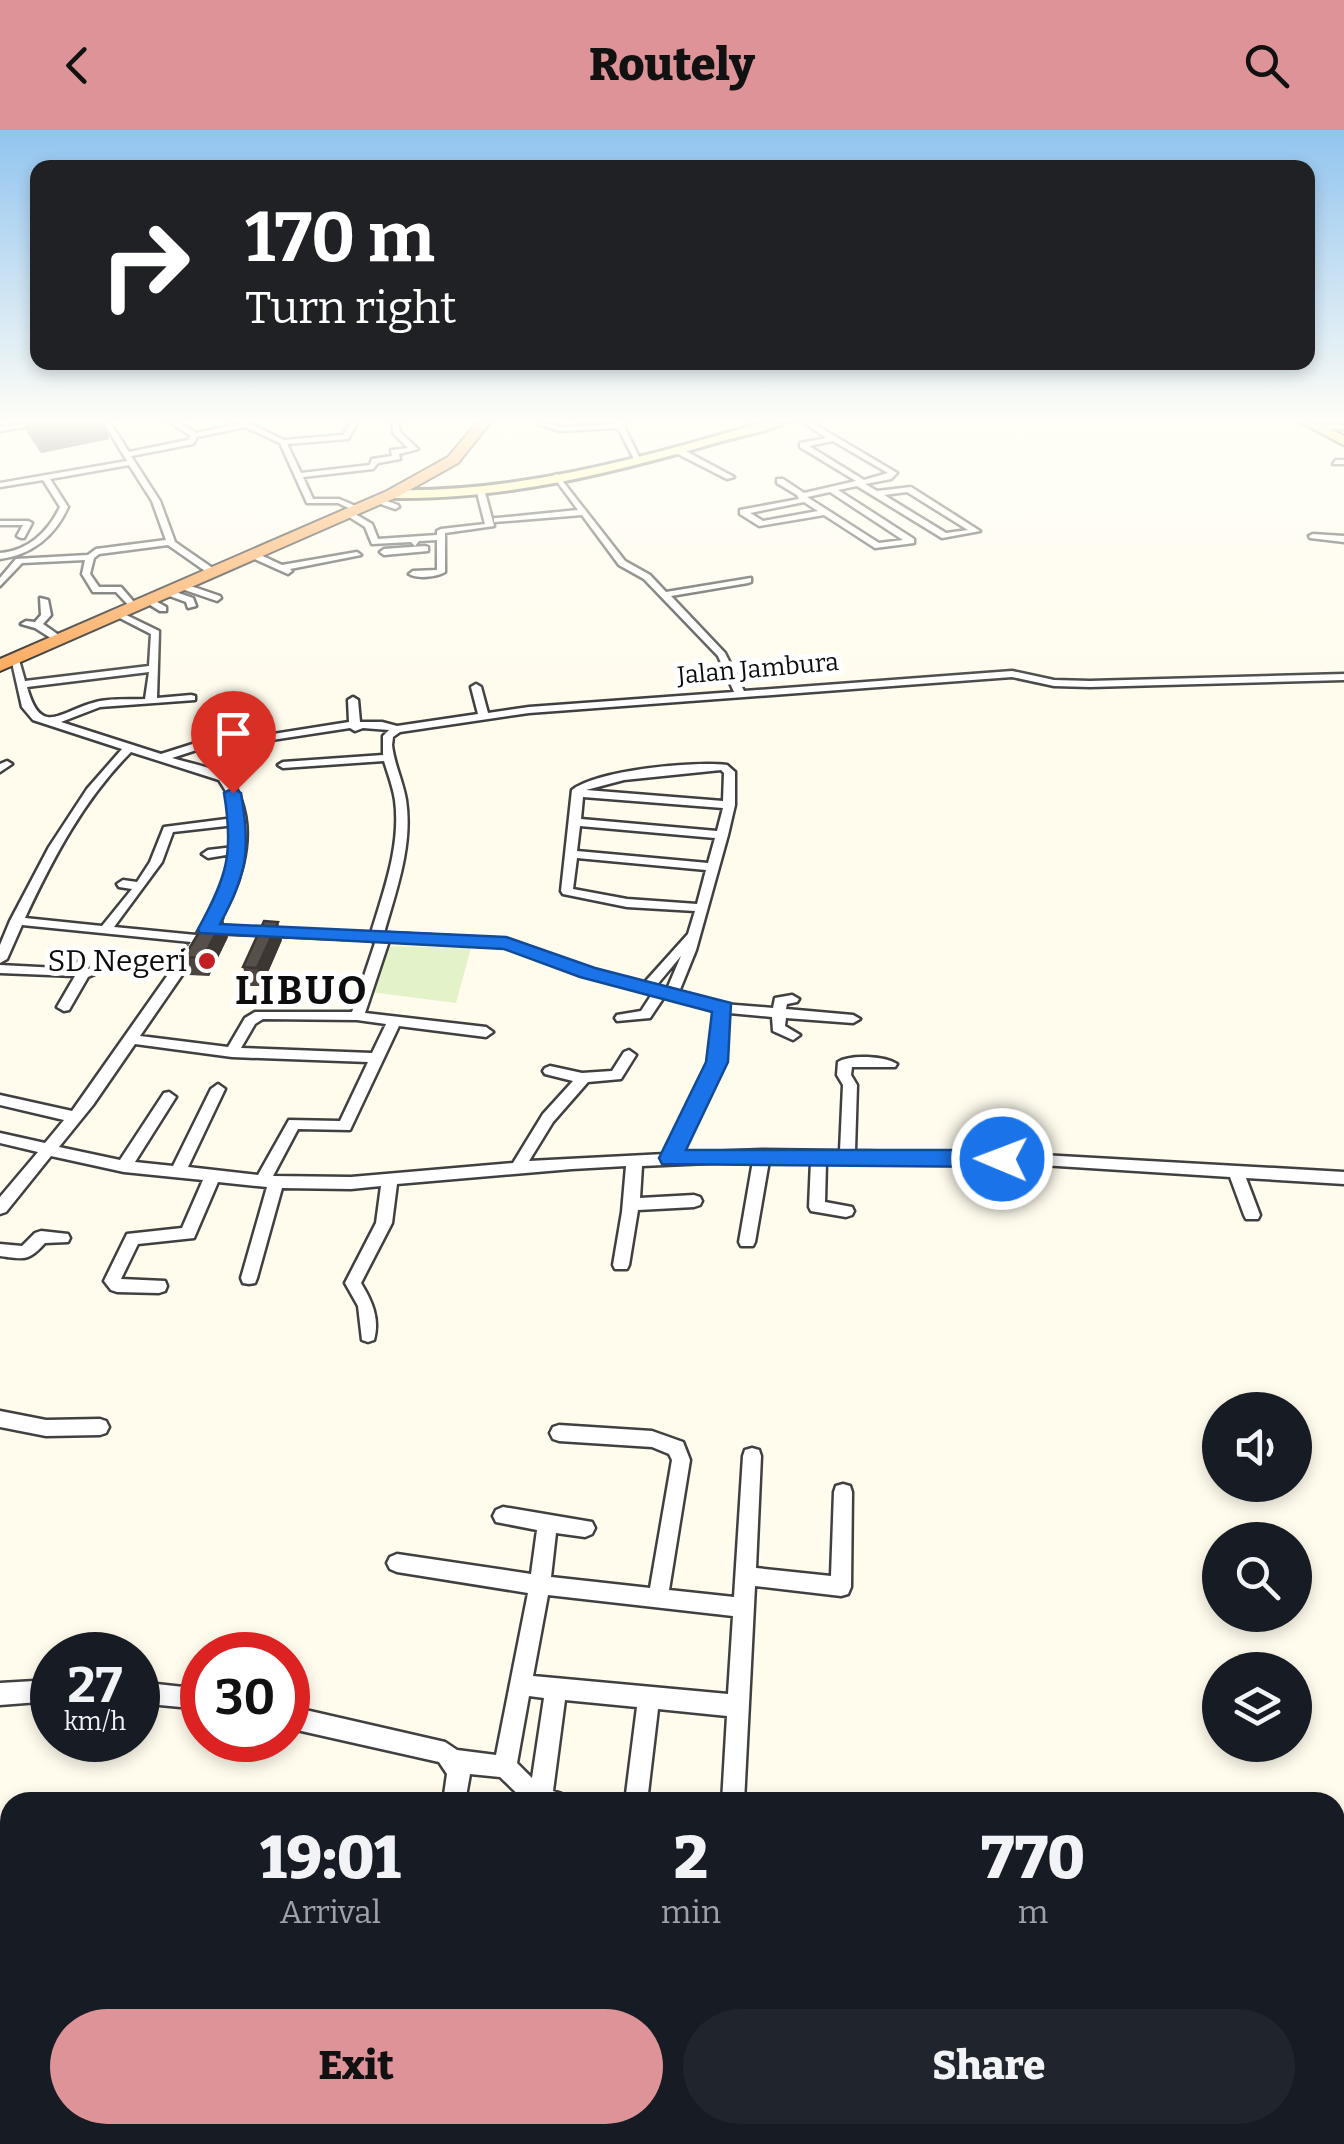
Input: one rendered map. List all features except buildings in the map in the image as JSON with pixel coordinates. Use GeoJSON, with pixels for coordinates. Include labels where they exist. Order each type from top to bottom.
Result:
{"type":"FeatureCollection","features":[{"type":"Feature","properties":{"kind":"highway"},"geometry":{"type":"LineString","coordinates":[[4,664],[166,597],[211,571],[349,512]]}},
{"type":"Feature","properties":{"kind":"street"},"geometry":{"type":"LineString","coordinates":[[0,583],[62,512]]}},
{"type":"Feature","properties":{"kind":"street"},"geometry":{"type":"LineString","coordinates":[[160,512],[170,542],[211,571]]}},
{"type":"Feature","properties":{"kind":"street"},"geometry":{"type":"LineString","coordinates":[[352,512],[369,526],[375,542],[384,547],[441,536]]}},
{"type":"Feature","properties":{"kind":"street"},"geometry":{"type":"LineString","coordinates":[[413,574],[441,572],[442,532],[490,526],[486,512]]}},
{"type":"Feature","properties":{"kind":"street"},"geometry":{"type":"LineString","coordinates":[[496,520],[584,512],[622,563],[648,576],[722,655],[739,692]]}},
{"type":"Feature","properties":{"kind":"street"},"geometry":{"type":"LineString","coordinates":[[744,512],[762,524],[825,512],[878,546],[911,541],[866,512]]}},
{"type":"Feature","properties":{"kind":"street"},"geometry":{"type":"LineString","coordinates":[[906,512],[945,536],[976,531],[945,512]]}},
{"type":"Feature","properties":{"kind":"street"},"geometry":{"type":"LineString","coordinates":[[0,523],[28,523],[21,536]]}},
{"type":"Feature","properties":{"kind":"street"},"geometry":{"type":"LineString","coordinates":[[1312,536],[1344,539]]}},
{"type":"Feature","properties":{"kind":"street"},"geometry":{"type":"LineString","coordinates":[[0,556],[18,558],[170,542]]}},
{"type":"Feature","properties":{"kind":"street"},"geometry":{"type":"LineString","coordinates":[[413,544],[425,549]]}},
{"type":"Feature","properties":{"kind":"street"},"geometry":{"type":"LineString","coordinates":[[413,544],[414,589]]}},
{"type":"Feature","properties":{"kind":"street"},"geometry":{"type":"LineString","coordinates":[[383,564],[384,547]]}},
{"type":"Feature","properties":{"kind":"street"},"geometry":{"type":"LineString","coordinates":[[91,551],[86,574],[96,590],[118,589],[126,612],[156,633],[148,702]]}},
{"type":"Feature","properties":{"kind":"street"},"geometry":{"type":"LineString","coordinates":[[251,554],[287,570],[342,557],[357,559]]}},
{"type":"Feature","properties":{"kind":"street"},"geometry":{"type":"LineString","coordinates":[[664,595],[748,580]]}},
{"type":"Feature","properties":{"kind":"street"},"geometry":{"type":"LineString","coordinates":[[166,597],[217,598]]}},
{"type":"Feature","properties":{"kind":"street"},"geometry":{"type":"LineString","coordinates":[[166,597],[190,600],[191,606]]}},
{"type":"Feature","properties":{"kind":"street"},"geometry":{"type":"LineString","coordinates":[[43,600],[46,615],[32,624],[60,640]]}},
{"type":"Feature","properties":{"kind":"street"},"geometry":{"type":"LineString","coordinates":[[0,1208],[76,1117],[204,934],[233,881],[239,850],[239,821],[233,793],[223,778],[50,724],[26,707],[20,685],[4,664]]}},
{"type":"Feature","properties":{"kind":"street"},"geometry":{"type":"LineString","coordinates":[[20,685],[154,668]]}},
{"type":"Feature","properties":{"kind":"street","name":"Jalan Jambura"},"geometry":{"type":"LineString","coordinates":[[162,758],[226,737],[237,743],[381,725],[397,729],[484,716],[739,692],[1012,674],[1058,684],[1344,676]]}},
{"type":"Feature","properties":{"kind":"street"},"geometry":{"type":"LineString","coordinates":[[476,688],[484,716]]}},
{"type":"Feature","properties":{"kind":"street"},"geometry":{"type":"LineString","coordinates":[[50,724],[100,704],[191,698]]}},
{"type":"Feature","properties":{"kind":"street"},"geometry":{"type":"LineString","coordinates":[[353,700],[354,728]]}},
{"type":"Feature","properties":{"kind":"street"},"geometry":{"type":"LineString","coordinates":[[226,737],[230,710]]}},
{"type":"Feature","properties":{"kind":"street"},"geometry":{"type":"LineString","coordinates":[[357,1016],[392,886],[402,814],[386,739],[397,729]]}},
{"type":"Feature","properties":{"kind":"street"},"geometry":{"type":"LineString","coordinates":[[0,959],[16,921],[101,776],[128,749]]}},
{"type":"Feature","properties":{"kind":"street"},"geometry":{"type":"LineString","coordinates":[[284,765],[387,758]]}},
{"type":"Feature","properties":{"kind":"street"},"geometry":{"type":"LineString","coordinates":[[622,1018],[645,1015],[690,937],[698,914],[713,867],[722,835],[729,805],[730,772],[726,768],[670,772],[583,785],[578,793],[567,891],[698,914]]}},
{"type":"Feature","properties":{"kind":"street"},"geometry":{"type":"LineString","coordinates":[[670,772],[670,800]]}},
{"type":"Feature","properties":{"kind":"street"},"geometry":{"type":"LineString","coordinates":[[578,793],[729,805]]}},
{"type":"Feature","properties":{"kind":"street"},"geometry":{"type":"LineString","coordinates":[[106,930],[156,862],[168,829],[239,821]]}},
{"type":"Feature","properties":{"kind":"street"},"geometry":{"type":"LineString","coordinates":[[577,822],[722,835]]}},
{"type":"Feature","properties":{"kind":"street"},"geometry":{"type":"LineString","coordinates":[[208,854],[239,850]]}},
{"type":"Feature","properties":{"kind":"street"},"geometry":{"type":"LineString","coordinates":[[574,854],[713,867]]}},
{"type":"Feature","properties":{"kind":"street"},"geometry":{"type":"LineString","coordinates":[[123,884],[140,886]]}},
{"type":"Feature","properties":{"kind":"street"},"geometry":{"type":"LineString","coordinates":[[16,921],[106,930],[506,943],[659,992],[723,1008],[853,1019]]}},
{"type":"Feature","properties":{"kind":"street"},"geometry":{"type":"LineString","coordinates":[[659,992],[690,937]]}},
{"type":"Feature","properties":{"kind":"street"},"geometry":{"type":"LineString","coordinates":[[62,972],[74,954]]}},
{"type":"Feature","properties":{"kind":"street"},"geometry":{"type":"LineString","coordinates":[[0,969],[87,973],[64,1006]]}},
{"type":"Feature","properties":{"kind":"street"},"geometry":{"type":"LineString","coordinates":[[792,999],[780,1000],[778,1013],[778,1028],[792,1035]]}},
{"type":"Feature","properties":{"kind":"street"},"geometry":{"type":"LineString","coordinates":[[670,1158],[717,1062],[723,1008]]}},
{"type":"Feature","properties":{"kind":"street"},"geometry":{"type":"LineString","coordinates":[[232,1052],[250,1020],[260,1014],[357,1016],[486,1032]]}},
{"type":"Feature","properties":{"kind":"street"},"geometry":{"type":"LineString","coordinates":[[249,1278],[269,1182],[293,1118],[344,1126],[394,1020]]}},
{"type":"Feature","properties":{"kind":"street"},"geometry":{"type":"LineString","coordinates":[[131,1040],[232,1052],[379,1058]]}},
{"type":"Feature","properties":{"kind":"street"},"geometry":{"type":"LineString","coordinates":[[550,1070],[583,1078],[616,1076],[628,1055]]}},
{"type":"Feature","properties":{"kind":"street"},"geometry":{"type":"LineString","coordinates":[[847,1156],[850,1085],[844,1075],[845,1062],[890,1064]]}},
{"type":"Feature","properties":{"kind":"street"},"geometry":{"type":"LineString","coordinates":[[517,1168],[548,1118],[583,1078]]}},
{"type":"Feature","properties":{"kind":"street"},"geometry":{"type":"LineString","coordinates":[[177,1173],[218,1089]]}},
{"type":"Feature","properties":{"kind":"street"},"geometry":{"type":"LineString","coordinates":[[124,1166],[169,1097]]}},
{"type":"Feature","properties":{"kind":"street"},"geometry":{"type":"LineString","coordinates":[[0,1100],[76,1117]]}},
{"type":"Feature","properties":{"kind":"street"},"geometry":{"type":"LineString","coordinates":[[0,1138],[124,1166],[269,1182],[390,1180],[634,1160],[762,1155],[1042,1160],[1344,1178]]}},
{"type":"Feature","properties":{"kind":"street"},"geometry":{"type":"LineString","coordinates":[[747,1242],[762,1155]]}},
{"type":"Feature","properties":{"kind":"street"},"geometry":{"type":"LineString","coordinates":[[819,1156],[818,1207],[846,1211]]}},
{"type":"Feature","properties":{"kind":"street"},"geometry":{"type":"LineString","coordinates":[[621,1264],[626,1217],[634,1204],[634,1160]]}},
{"type":"Feature","properties":{"kind":"street"},"geometry":{"type":"LineString","coordinates":[[1237,1174],[1252,1215]]}},
{"type":"Feature","properties":{"kind":"street"},"geometry":{"type":"LineString","coordinates":[[159,1286],[117,1285],[112,1281],[133,1238],[188,1234],[212,1178]]}},
{"type":"Feature","properties":{"kind":"street"},"geometry":{"type":"LineString","coordinates":[[368,1335],[366,1306],[353,1283],[384,1223],[390,1180]]}},
{"type":"Feature","properties":{"kind":"street"},"geometry":{"type":"LineString","coordinates":[[634,1204],[694,1201]]}},
{"type":"Feature","properties":{"kind":"street"},"geometry":{"type":"LineString","coordinates":[[0,1250],[26,1253],[41,1237],[62,1238]]}},
{"type":"Feature","properties":{"kind":"street"},"geometry":{"type":"LineString","coordinates":[[0,1419],[46,1428],[100,1428]]}},
{"type":"Feature","properties":{"kind":"street"},"geometry":{"type":"LineString","coordinates":[[559,1433],[652,1440],[671,1445],[679,1454],[658,1598]]}},
{"type":"Feature","properties":{"kind":"street"},"geometry":{"type":"LineString","coordinates":[[734,1792],[752,1456]]}},
{"type":"Feature","properties":{"kind":"street"},"geometry":{"type":"LineString","coordinates":[[746,1576],[840,1587],[843,1492]]}},
{"type":"Feature","properties":{"kind":"street"},"geometry":{"type":"LineString","coordinates":[[503,1516],[585,1528]]}},
{"type":"Feature","properties":{"kind":"street"},"geometry":{"type":"LineString","coordinates":[[506,1766],[540,1585],[547,1523]]}},
{"type":"Feature","properties":{"kind":"street"},"geometry":{"type":"LineString","coordinates":[[398,1563],[540,1585],[744,1608]]}},
{"type":"Feature","properties":{"kind":"street"},"geometry":{"type":"LineString","coordinates":[[522,1685],[738,1706]]}},
{"type":"Feature","properties":{"kind":"street"},"geometry":{"type":"LineString","coordinates":[[541,1792],[556,1688]]}},
{"type":"Feature","properties":{"kind":"street"},"geometry":{"type":"LineString","coordinates":[[0,1694],[30,1692]]}},
{"type":"Feature","properties":{"kind":"street"},"geometry":{"type":"LineString","coordinates":[[637,1792],[649,1697]]}},
{"type":"Feature","properties":{"kind":"street"},"geometry":{"type":"LineString","coordinates":[[310,1722],[445,1753],[459,1771],[456,1792]]}},
{"type":"Feature","properties":{"kind":"street"},"geometry":{"type":"LineString","coordinates":[[454,1761],[506,1766],[531,1792]]}},
{"type":"Feature","properties":{"kind":"green space"},"geometry":{"type":"Polygon","coordinates":[[[384,946],[471,948],[456,1003],[370,992],[384,946]]]}},
{"type":"Feature","properties":{"kind":"place","name":"SD Negeri"},"geometry":{"type":"Point","coordinates":[207,961]}},
{"type":"Feature","properties":{"kind":"district","name":"LIBUO"},"geometry":{"type":"Point","coordinates":[302,991]}},
{"type":"Feature","properties":{"kind":"route"},"geometry":{"type":"LineString","coordinates":[[233,793],[239,850],[233,881],[207,929],[376,940],[506,943],[588,972],[723,1008],[717,1062],[670,1158],[762,1155],[1002,1159]]}}]}
